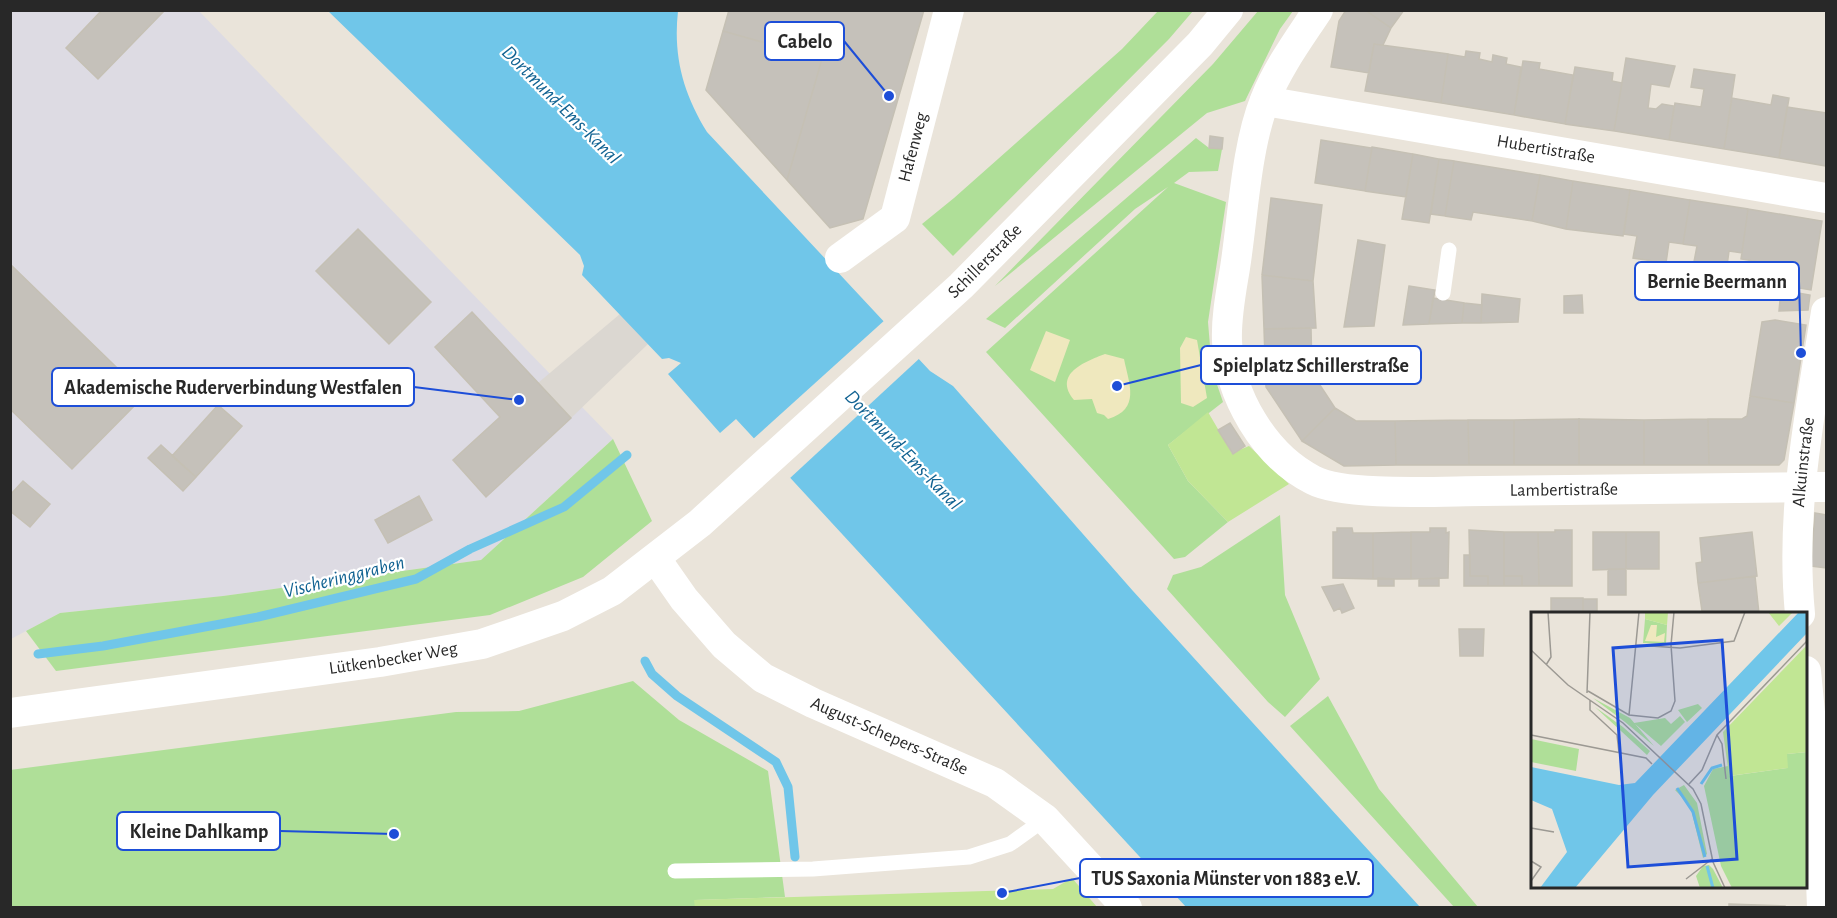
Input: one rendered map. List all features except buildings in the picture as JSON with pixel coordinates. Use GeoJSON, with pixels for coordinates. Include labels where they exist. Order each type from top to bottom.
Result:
{"type":"FeatureCollection","features":[{"type":"Feature","properties":{"kind":"street","name":"Hafenweg"},"geometry":{"type":"LineString","coordinates":[[840,258],[895,218],[949,10]]}},
{"type":"Feature","properties":{"kind":"street","name":"Schillerstraße"},"geometry":{"type":"LineString","coordinates":[[728,497],[936,310],[1200,44],[1228,10]]}},
{"type":"Feature","properties":{"kind":"street"},"geometry":{"type":"LineString","coordinates":[[1264,101],[1282,64],[1318,10]]}},
{"type":"Feature","properties":{"kind":"street","name":"Hubertistraße"},"geometry":{"type":"LineString","coordinates":[[1264,101],[1827,198]]}},
{"type":"Feature","properties":{"kind":"street","name":"Lambertistraße"},"geometry":{"type":"LineString","coordinates":[[1264,101],[1254,144],[1228,315],[1228,360],[1240,397],[1262,436],[1278,456],[1305,476],[1328,486],[1432,491],[1813,487]]}},
{"type":"Feature","properties":{"kind":"street","name":"Alkuinstraße"},"geometry":{"type":"LineString","coordinates":[[1800,612],[1795,565],[1813,487],[1827,312]]}},
{"type":"Feature","properties":{"kind":"street","name":"Lütkenbecker Weg"},"geometry":{"type":"LineString","coordinates":[[13,707],[380,663],[482,644],[563,616],[612,591],[657,559],[728,497]]}},
{"type":"Feature","properties":{"kind":"street","name":"August-Schepers-Straße"},"geometry":{"type":"LineString","coordinates":[[657,559],[684,599],[724,645],[763,678],[813,703],[995,783],[1045,819],[1127,908]]}},
{"type":"Feature","properties":{"kind":"street"},"geometry":{"type":"LineString","coordinates":[[1807,681],[1818,796],[1822,908]]}},
{"type":"Feature","properties":{"kind":"lane"},"geometry":{"type":"LineString","coordinates":[[1443,293],[1449,250]]}},
{"type":"Feature","properties":{"kind":"lane"},"geometry":{"type":"LineString","coordinates":[[675,871],[813,869],[969,857],[1010,844],[1045,819]]}},
{"type":"Feature","properties":{"kind":"shaded area"},"geometry":{"type":"Polygon","coordinates":[[[11,11],[199,11],[613,439],[481,560],[223,596],[60,613],[11,639],[11,11]]]}},
{"type":"Feature","properties":{"kind":"shaded area"},"geometry":{"type":"Polygon","coordinates":[[[620,314],[648,344],[571,418],[538,383],[620,314]]]}},
{"type":"Feature","properties":{"kind":"green space"},"geometry":{"type":"Polygon","coordinates":[[[1158,11],[1193,11],[1169,39],[953,256],[922,224],[1122,49],[1158,11]]]}},
{"type":"Feature","properties":{"kind":"green space"},"geometry":{"type":"Polygon","coordinates":[[[1258,11],[1293,11],[1280,29],[1245,101],[1207,113],[995,286],[1213,64],[1258,11]]]}},
{"type":"Feature","properties":{"kind":"green space"},"geometry":{"type":"Polygon","coordinates":[[[1196,138],[1209,148],[1222,149],[1218,171],[1189,172],[1174,183],[1226,202],[1208,322],[1212,370],[1223,402],[1168,445],[1188,481],[1228,522],[1185,557],[1174,559],[986,352],[1168,187],[1135,209],[1005,328],[986,319],[1196,138]]]}},
{"type":"Feature","properties":{"kind":"green space"},"geometry":{"type":"Polygon","coordinates":[[[1208,412],[1232,453],[1249,446],[1289,484],[1228,522],[1188,481],[1168,445],[1208,412]]]}},
{"type":"Feature","properties":{"kind":"green space"},"geometry":{"type":"Polygon","coordinates":[[[613,439],[652,521],[583,577],[490,615],[56,671],[26,631],[60,613],[223,596],[481,560],[613,439]]]}},
{"type":"Feature","properties":{"kind":"green space"},"geometry":{"type":"Polygon","coordinates":[[[1280,515],[1285,595],[1320,679],[1285,717],[1268,702],[1167,589],[1173,575],[1201,567],[1280,515]]]}},
{"type":"Feature","properties":{"kind":"green space"},"geometry":{"type":"Polygon","coordinates":[[[633,681],[679,720],[768,771],[785,897],[695,900],[695,908],[11,907],[10,770],[456,712],[519,711],[633,681]]]}},
{"type":"Feature","properties":{"kind":"green space"},"geometry":{"type":"Polygon","coordinates":[[[1328,696],[1379,789],[1478,907],[1454,907],[1290,726],[1328,696]]]}},
{"type":"Feature","properties":{"kind":"green space"},"geometry":{"type":"Polygon","coordinates":[[[1072,878],[1097,907],[695,908],[694,900],[1053,889],[1072,878]]]}},
{"type":"Feature","properties":{"kind":"sand"},"geometry":{"type":"Polygon","coordinates":[[[1046,331],[1070,340],[1055,382],[1030,370],[1046,331]]]}},
{"type":"Feature","properties":{"kind":"sand"},"geometry":{"type":"Polygon","coordinates":[[[1186,337],[1197,340],[1207,398],[1193,407],[1181,403],[1180,348],[1186,337]]]}},
{"type":"Feature","properties":{"kind":"sand"},"geometry":{"type":"Polygon","coordinates":[[[1105,354],[1124,359],[1130,386],[1129,402],[1125,409],[1108,419],[1097,413],[1092,399],[1074,400],[1068,391],[1067,383],[1069,376],[1080,365],[1105,354]]]}},
{"type":"Feature","properties":{"kind":"water","name":"Dortmund-Ems-Kanal"},"geometry":{"type":"Polygon","coordinates":[[[328,11],[678,11],[677,43],[682,74],[692,103],[707,132],[930,371],[953,386],[1133,591],[1420,907],[1186,907],[736,419],[720,433],[668,374],[681,363],[669,358],[662,359],[582,275],[584,266],[580,255],[328,11]]]}},
{"type":"Feature","properties":{"kind":"pier"},"geometry":{"type":"Polygon","coordinates":[[[886,319],[921,357],[789,479],[752,440],[886,319]]]}},
{"type":"Feature","properties":{"kind":"waterway","name":"Vischeringgraben"},"geometry":{"type":"LineString","coordinates":[[38,654],[103,646],[258,617],[416,579],[470,549],[564,507],[627,455]]}},
{"type":"Feature","properties":{"kind":"waterway"},"geometry":{"type":"LineString","coordinates":[[645,661],[652,674],[677,696],[776,762],[788,787],[795,857]]}},
{"type":"Feature","properties":{"kind":"place","name":"Cabelo"},"geometry":{"type":"Point","coordinates":[889,96]}},
{"type":"Feature","properties":{"kind":"place","name":"Bernie Beermann"},"geometry":{"type":"Point","coordinates":[1801,353]}},
{"type":"Feature","properties":{"kind":"place","name":"Spielplatz Schillerstraße"},"geometry":{"type":"Point","coordinates":[1117,386]}},
{"type":"Feature","properties":{"kind":"place","name":"Akademische Ruderverbindung Westfalen"},"geometry":{"type":"Point","coordinates":[519,400]}},
{"type":"Feature","properties":{"kind":"place","name":"Kleine Dahlkamp"},"geometry":{"type":"Point","coordinates":[394,834]}},
{"type":"Feature","properties":{"kind":"place","name":"TUS Saxonia Münster von 1883 e.V."},"geometry":{"type":"Point","coordinates":[1002,893]}}]}
